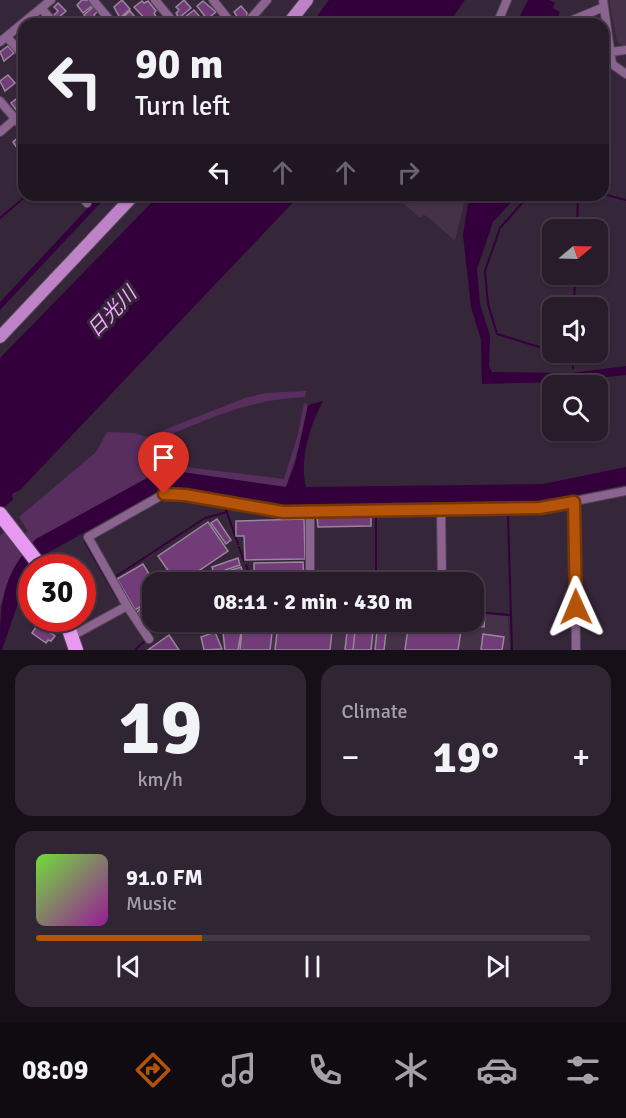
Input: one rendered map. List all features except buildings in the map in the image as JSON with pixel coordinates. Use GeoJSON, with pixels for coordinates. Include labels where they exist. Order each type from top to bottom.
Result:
{"type":"FeatureCollection","features":[{"type":"Feature","properties":{"kind":"main road"},"geometry":{"type":"LineString","coordinates":[[293,18],[307,0]]}},
{"type":"Feature","properties":{"kind":"main road"},"geometry":{"type":"LineString","coordinates":[[0,337],[128,201]]}},
{"type":"Feature","properties":{"kind":"main road"},"geometry":{"type":"LineString","coordinates":[[4,523],[29,554]]}},
{"type":"Feature","properties":{"kind":"main road"},"geometry":{"type":"LineString","coordinates":[[70,632],[76,650]]}},
{"type":"Feature","properties":{"kind":"street"},"geometry":{"type":"LineString","coordinates":[[29,18],[51,0]]}},
{"type":"Feature","properties":{"kind":"street"},"geometry":{"type":"LineString","coordinates":[[93,0],[108,18]]}},
{"type":"Feature","properties":{"kind":"street"},"geometry":{"type":"LineString","coordinates":[[155,0],[170,18]]}},
{"type":"Feature","properties":{"kind":"street"},"geometry":{"type":"LineString","coordinates":[[213,0],[227,18]]}},
{"type":"Feature","properties":{"kind":"street"},"geometry":{"type":"LineString","coordinates":[[251,18],[267,0]]}},
{"type":"Feature","properties":{"kind":"street"},"geometry":{"type":"LineString","coordinates":[[500,18],[507,0]]}},
{"type":"Feature","properties":{"kind":"street"},"geometry":{"type":"LineString","coordinates":[[574,18],[603,3],[605,18]]}},
{"type":"Feature","properties":{"kind":"street"},"geometry":{"type":"LineString","coordinates":[[41,8],[50,18]]}},
{"type":"Feature","properties":{"kind":"street"},"geometry":{"type":"LineString","coordinates":[[18,27],[4,39],[18,51]]}},
{"type":"Feature","properties":{"kind":"street"},"geometry":{"type":"LineString","coordinates":[[609,40],[612,64],[626,74]]}},
{"type":"Feature","properties":{"kind":"street"},"geometry":{"type":"LineString","coordinates":[[611,53],[626,50]]}},
{"type":"Feature","properties":{"kind":"street"},"geometry":{"type":"LineString","coordinates":[[0,101],[18,122]]}},
{"type":"Feature","properties":{"kind":"street"},"geometry":{"type":"LineString","coordinates":[[0,132],[15,119]]}},
{"type":"Feature","properties":{"kind":"street"},"geometry":{"type":"LineString","coordinates":[[149,639],[127,606],[88,537],[164,494],[185,495],[283,512],[540,508],[626,492]]}},
{"type":"Feature","properties":{"kind":"street"},"geometry":{"type":"LineString","coordinates":[[574,502],[576,650]]}},
{"type":"Feature","properties":{"kind":"street"},"geometry":{"type":"LineString","coordinates":[[441,510],[442,572]]}},
{"type":"Feature","properties":{"kind":"street"},"geometry":{"type":"LineString","coordinates":[[310,511],[310,572]]}},
{"type":"Feature","properties":{"kind":"street"},"geometry":{"type":"LineString","coordinates":[[72,636],[127,606]]}},
{"type":"Feature","properties":{"kind":"shaded area"},"geometry":{"type":"Polygon","coordinates":[[[609,0],[626,0],[626,47],[617,42],[609,0]]]}},
{"type":"Feature","properties":{"kind":"shaded area"},"geometry":{"type":"Polygon","coordinates":[[[401,201],[465,201],[455,241],[429,218],[424,215],[420,218],[401,201]]]}},
{"type":"Feature","properties":{"kind":"shaded area"},"geometry":{"type":"Polygon","coordinates":[[[306,391],[305,397],[286,398],[252,405],[219,415],[169,435],[169,465],[284,479],[298,434],[304,403],[308,405],[303,434],[286,487],[168,470],[36,539],[23,554],[18,554],[18,563],[0,607],[0,536],[6,530],[17,540],[28,531],[19,517],[96,452],[107,432],[135,433],[146,437],[245,398],[265,393],[306,391]]]}},
{"type":"Feature","properties":{"kind":"shaded area"},"geometry":{"type":"Polygon","coordinates":[[[484,614],[508,616],[510,650],[223,650],[222,632],[484,632],[484,614]]]}},
{"type":"Feature","properties":{"kind":"water"},"geometry":{"type":"Polygon","coordinates":[[[329,0],[465,0],[452,18],[316,18],[329,0]]]}},
{"type":"Feature","properties":{"kind":"water"},"geometry":{"type":"Polygon","coordinates":[[[528,0],[549,0],[555,3],[553,8],[560,12],[558,18],[519,18],[528,0]]]}},
{"type":"Feature","properties":{"kind":"water"},"geometry":{"type":"Polygon","coordinates":[[[94,201],[102,201],[0,310],[0,302],[94,201]]]}},
{"type":"Feature","properties":{"kind":"water","name":"日光川"},"geometry":{"type":"Polygon","coordinates":[[[153,201],[294,201],[20,490],[12,494],[13,500],[0,510],[0,358],[153,201]]]}},
{"type":"Feature","properties":{"kind":"water"},"geometry":{"type":"Polygon","coordinates":[[[469,201],[512,201],[493,222],[477,269],[480,304],[490,336],[489,366],[492,372],[571,373],[626,366],[626,375],[608,377],[608,375],[542,375],[542,382],[482,384],[481,340],[471,307],[463,235],[469,201]]]}},
{"type":"Feature","properties":{"kind":"water"},"geometry":{"type":"Polygon","coordinates":[[[323,401],[307,443],[304,465],[306,487],[543,484],[626,467],[626,485],[543,502],[285,505],[164,488],[46,554],[24,554],[36,539],[156,473],[168,470],[286,487],[295,464],[308,405],[323,401]]]}},
{"type":"Feature","properties":{"kind":"water"},"geometry":{"type":"Polygon","coordinates":[[[18,561],[18,603],[2,650],[0,650],[2,603],[18,561]]]}},
{"type":"Feature","properties":{"kind":"waterway"},"geometry":{"type":"LineString","coordinates":[[609,196],[626,200]]}},
{"type":"Feature","properties":{"kind":"waterway"},"geometry":{"type":"LineString","coordinates":[[0,218],[20,201]]}},
{"type":"Feature","properties":{"kind":"waterway"},"geometry":{"type":"LineString","coordinates":[[524,201],[500,228],[485,271],[488,304],[497,334],[542,348]]}},
{"type":"Feature","properties":{"kind":"waterway"},"geometry":{"type":"LineString","coordinates":[[577,219],[578,201]]}},
{"type":"Feature","properties":{"kind":"waterway"},"geometry":{"type":"LineString","coordinates":[[574,297],[575,285]]}},
{"type":"Feature","properties":{"kind":"waterway"},"geometry":{"type":"LineString","coordinates":[[573,363],[573,368]]}},
{"type":"Feature","properties":{"kind":"waterway"},"geometry":{"type":"LineString","coordinates":[[225,507],[238,544]]}},
{"type":"Feature","properties":{"kind":"waterway"},"geometry":{"type":"LineString","coordinates":[[115,577],[205,518],[227,512]]}},
{"type":"Feature","properties":{"kind":"waterway"},"geometry":{"type":"LineString","coordinates":[[376,514],[376,572]]}},
{"type":"Feature","properties":{"kind":"waterway"},"geometry":{"type":"LineString","coordinates":[[508,515],[512,650]]}},
{"type":"Feature","properties":{"kind":"waterway"},"geometry":{"type":"LineString","coordinates":[[85,542],[118,599]]}},
{"type":"Feature","properties":{"kind":"waterway"},"geometry":{"type":"LineString","coordinates":[[239,547],[244,561]]}},
{"type":"Feature","properties":{"kind":"waterway"},"geometry":{"type":"LineString","coordinates":[[246,565],[248,572]]}},
{"type":"Feature","properties":{"kind":"waterway"},"geometry":{"type":"LineString","coordinates":[[484,613],[510,615]]}},
{"type":"Feature","properties":{"kind":"waterway"},"geometry":{"type":"LineString","coordinates":[[135,650],[146,640]]}},
{"type":"Feature","properties":{"kind":"route"},"geometry":{"type":"LineString","coordinates":[[164,494],[185,495],[283,512],[540,508],[574,502],[576,607]]}}]}
